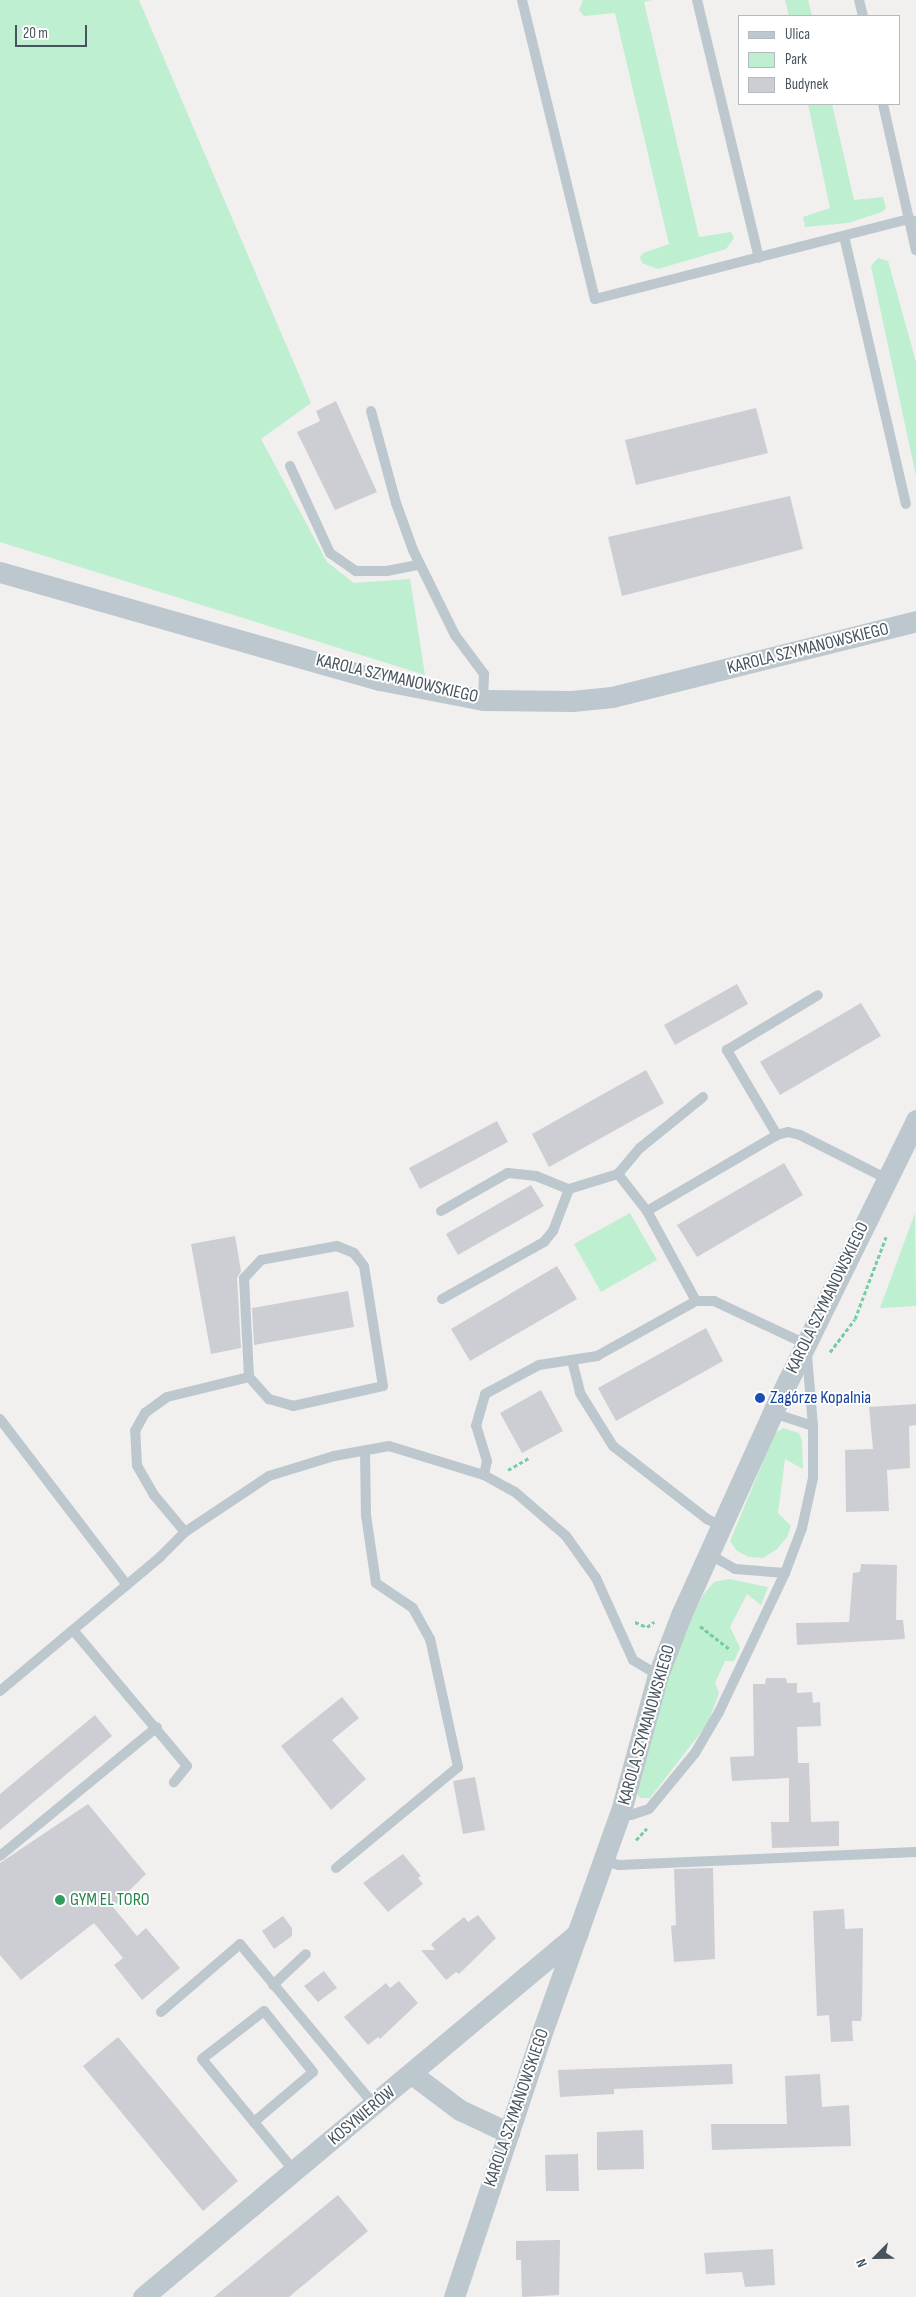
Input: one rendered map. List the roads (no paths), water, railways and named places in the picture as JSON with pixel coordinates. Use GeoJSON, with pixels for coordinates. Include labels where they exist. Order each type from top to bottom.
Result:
{"type":"FeatureCollection","features":[{"type":"Feature","properties":{"kind":"street","name":"KAROLA SZYMANOWSKIEGO"},"geometry":{"type":"LineString","coordinates":[[0,572],[380,680],[483,700],[572,701],[612,697],[916,621]]}},
{"type":"Feature","properties":{"kind":"street","name":"KAROLA SZYMANOWSKIEGO"},"geometry":{"type":"LineString","coordinates":[[454,2297],[621,1811],[658,1675],[721,1526],[773,1413],[885,1178],[916,1120]]}},
{"type":"Feature","properties":{"kind":"street","name":"KOSYNIERÓW"},"geometry":{"type":"LineString","coordinates":[[143,2297],[412,2074],[579,1931]]}},
{"type":"Feature","properties":{"kind":"street"},"geometry":{"type":"LineString","coordinates":[[412,2074],[460,2110],[509,2133]]}},
{"type":"Feature","properties":{"kind":"lane"},"geometry":{"type":"LineString","coordinates":[[522,0],[594,299],[844,236],[912,221]]}},
{"type":"Feature","properties":{"kind":"lane"},"geometry":{"type":"LineString","coordinates":[[697,0],[759,258]]}},
{"type":"Feature","properties":{"kind":"lane"},"geometry":{"type":"LineString","coordinates":[[860,0],[863,15]]}},
{"type":"Feature","properties":{"kind":"lane"},"geometry":{"type":"LineString","coordinates":[[883,105],[912,221],[916,250]]}},
{"type":"Feature","properties":{"kind":"lane"},"geometry":{"type":"LineString","coordinates":[[844,236],[906,504]]}},
{"type":"Feature","properties":{"kind":"lane"},"geometry":{"type":"LineString","coordinates":[[371,411],[396,503],[419,565],[455,635],[484,674],[483,700]]}},
{"type":"Feature","properties":{"kind":"lane"},"geometry":{"type":"LineString","coordinates":[[290,466],[330,553],[356,571],[387,571],[419,565]]}},
{"type":"Feature","properties":{"kind":"lane"},"geometry":{"type":"LineString","coordinates":[[777,1136],[727,1050],[818,995]]}},
{"type":"Feature","properties":{"kind":"lane"},"geometry":{"type":"LineString","coordinates":[[441,1211],[508,1173],[536,1176],[569,1189],[618,1174],[640,1148],[703,1097]]}},
{"type":"Feature","properties":{"kind":"lane"},"geometry":{"type":"LineString","coordinates":[[647,1211],[777,1136],[788,1132],[800,1136],[885,1178]]}},
{"type":"Feature","properties":{"kind":"lane"},"geometry":{"type":"LineString","coordinates":[[618,1174],[647,1211],[696,1301]]}},
{"type":"Feature","properties":{"kind":"lane"},"geometry":{"type":"LineString","coordinates":[[442,1299],[544,1242],[553,1231],[569,1189]]}},
{"type":"Feature","properties":{"kind":"lane"},"geometry":{"type":"LineString","coordinates":[[337,1246],[354,1253],[364,1266],[383,1386],[293,1406],[269,1399],[249,1377],[244,1278],[261,1260],[337,1246]]}},
{"type":"Feature","properties":{"kind":"lane"},"geometry":{"type":"LineString","coordinates":[[484,1475],[487,1461],[476,1426],[485,1394],[539,1365],[597,1356],[696,1301],[714,1302],[806,1344],[813,1426],[813,1478],[802,1528],[785,1573],[707,1734],[670,1787],[643,1812],[631,1815],[621,1811]]}},
{"type":"Feature","properties":{"kind":"lane"},"geometry":{"type":"LineString","coordinates":[[572,1360],[580,1394],[613,1446],[707,1519],[721,1526]]}},
{"type":"Feature","properties":{"kind":"lane"},"geometry":{"type":"LineString","coordinates":[[184,1532],[154,1495],[137,1465],[135,1432],[145,1413],[167,1397],[249,1377]]}},
{"type":"Feature","properties":{"kind":"lane"},"geometry":{"type":"LineString","coordinates":[[773,1413],[813,1426]]}},
{"type":"Feature","properties":{"kind":"lane"},"geometry":{"type":"LineString","coordinates":[[0,1418],[127,1585]]}},
{"type":"Feature","properties":{"kind":"lane"},"geometry":{"type":"LineString","coordinates":[[0,1691],[127,1585],[184,1532],[269,1476],[334,1456],[390,1446],[484,1475],[514,1492],[566,1536],[596,1578],[633,1660],[658,1675]]}},
{"type":"Feature","properties":{"kind":"lane"},"geometry":{"type":"LineString","coordinates":[[336,1868],[458,1767],[430,1639],[413,1608],[376,1583],[366,1515],[365,1451]]}},
{"type":"Feature","properties":{"kind":"lane"},"geometry":{"type":"LineString","coordinates":[[710,1554],[735,1568],[785,1573]]}},
{"type":"Feature","properties":{"kind":"lane"},"geometry":{"type":"LineString","coordinates":[[73,1630],[157,1726],[187,1766],[174,1782]]}},
{"type":"Feature","properties":{"kind":"lane"},"geometry":{"type":"LineString","coordinates":[[0,1856],[157,1726]]}},
{"type":"Feature","properties":{"kind":"lane"},"geometry":{"type":"LineString","coordinates":[[604,1861],[618,1865],[916,1852]]}},
{"type":"Feature","properties":{"kind":"lane"},"geometry":{"type":"LineString","coordinates":[[160,2012],[240,1944],[374,2105]]}},
{"type":"Feature","properties":{"kind":"lane"},"geometry":{"type":"LineString","coordinates":[[273,1985],[306,1954]]}},
{"type":"Feature","properties":{"kind":"lane"},"geometry":{"type":"LineString","coordinates":[[254,2122],[313,2072],[264,2011],[202,2059],[295,2172]]}},
{"type":"Feature","properties":{"kind":"place","name":"Zagórze Kopalnia"},"geometry":{"type":"Point","coordinates":[760,1398]}},
{"type":"Feature","properties":{"kind":"place","name":"GYM EL TORO"},"geometry":{"type":"Point","coordinates":[60,1900]}}]}
